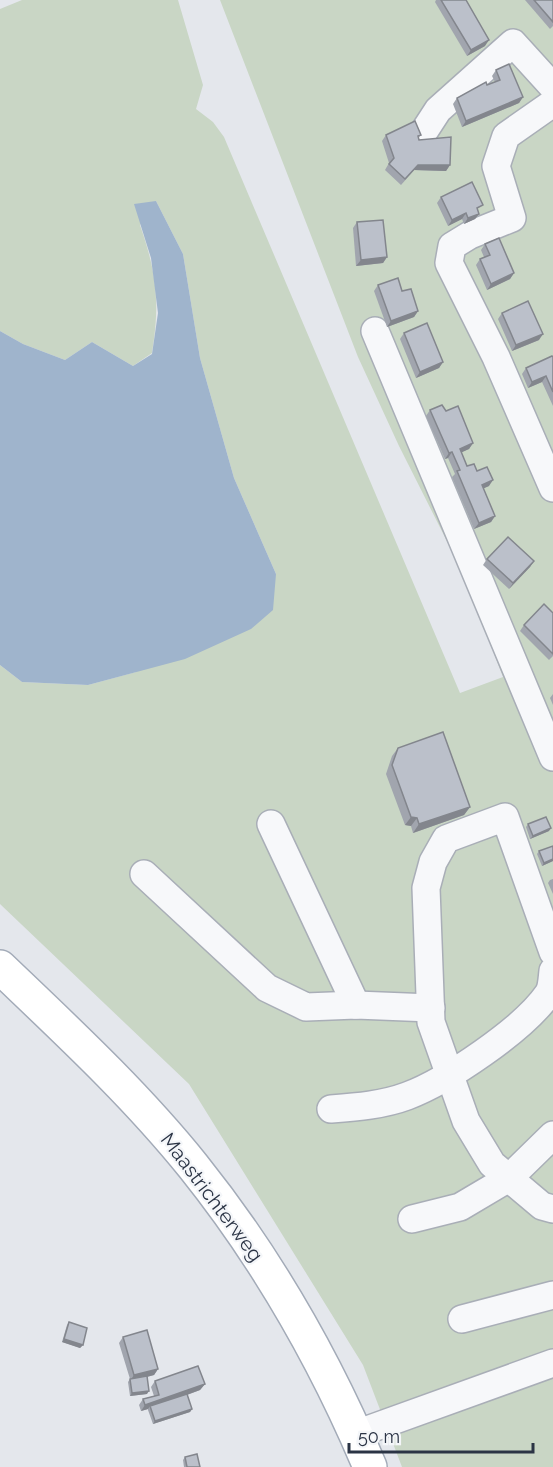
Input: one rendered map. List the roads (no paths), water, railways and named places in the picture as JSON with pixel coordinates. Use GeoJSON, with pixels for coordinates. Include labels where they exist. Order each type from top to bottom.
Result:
{"type":"FeatureCollection","features":[{"type":"Feature","properties":{"kind":"main road","name":"Maastrichterweg"},"geometry":{"type":"LineString","coordinates":[[0,967],[87,1049],[193,1166],[253,1248],[293,1312],[356,1434],[370,1467]]}},
{"type":"Feature","properties":{"kind":"lane"},"geometry":{"type":"LineString","coordinates":[[425,130],[438,110],[513,43],[553,87]]}},
{"type":"Feature","properties":{"kind":"lane"},"geometry":{"type":"LineString","coordinates":[[553,103],[506,136],[496,166],[512,218],[470,235],[452,246],[449,263],[496,357],[553,488]]}},
{"type":"Feature","properties":{"kind":"lane"},"geometry":{"type":"LineString","coordinates":[[375,331],[553,757]]}},
{"type":"Feature","properties":{"kind":"lane"},"geometry":{"type":"LineString","coordinates":[[553,952],[505,817],[446,839],[433,862],[426,888],[431,1022],[466,1121],[492,1164],[542,1206],[553,1209]]}},
{"type":"Feature","properties":{"kind":"lane"},"geometry":{"type":"LineString","coordinates":[[270,824],[356,1005]]}},
{"type":"Feature","properties":{"kind":"lane"},"geometry":{"type":"LineString","coordinates":[[144,874],[267,988],[306,1007],[356,1005],[430,1008]]}},
{"type":"Feature","properties":{"kind":"lane"},"geometry":{"type":"LineString","coordinates":[[331,1110],[368,1107],[408,1096],[450,1075],[531,1014],[550,991],[553,972]]}},
{"type":"Feature","properties":{"kind":"lane"},"geometry":{"type":"LineString","coordinates":[[412,1219],[460,1207],[509,1178],[553,1135]]}},
{"type":"Feature","properties":{"kind":"lane"},"geometry":{"type":"LineString","coordinates":[[462,1319],[553,1295]]}},
{"type":"Feature","properties":{"kind":"lane"},"geometry":{"type":"LineString","coordinates":[[356,1434],[553,1363]]}},
{"type":"Feature","properties":{"kind":"water"},"geometry":{"type":"Polygon","coordinates":[[[156,201],[183,254],[200,358],[234,478],[276,574],[273,610],[251,629],[185,659],[88,685],[22,682],[0,665],[0,331],[23,344],[65,360],[92,342],[133,366],[152,354],[158,313],[151,258],[134,204],[156,201]]]}}]}
